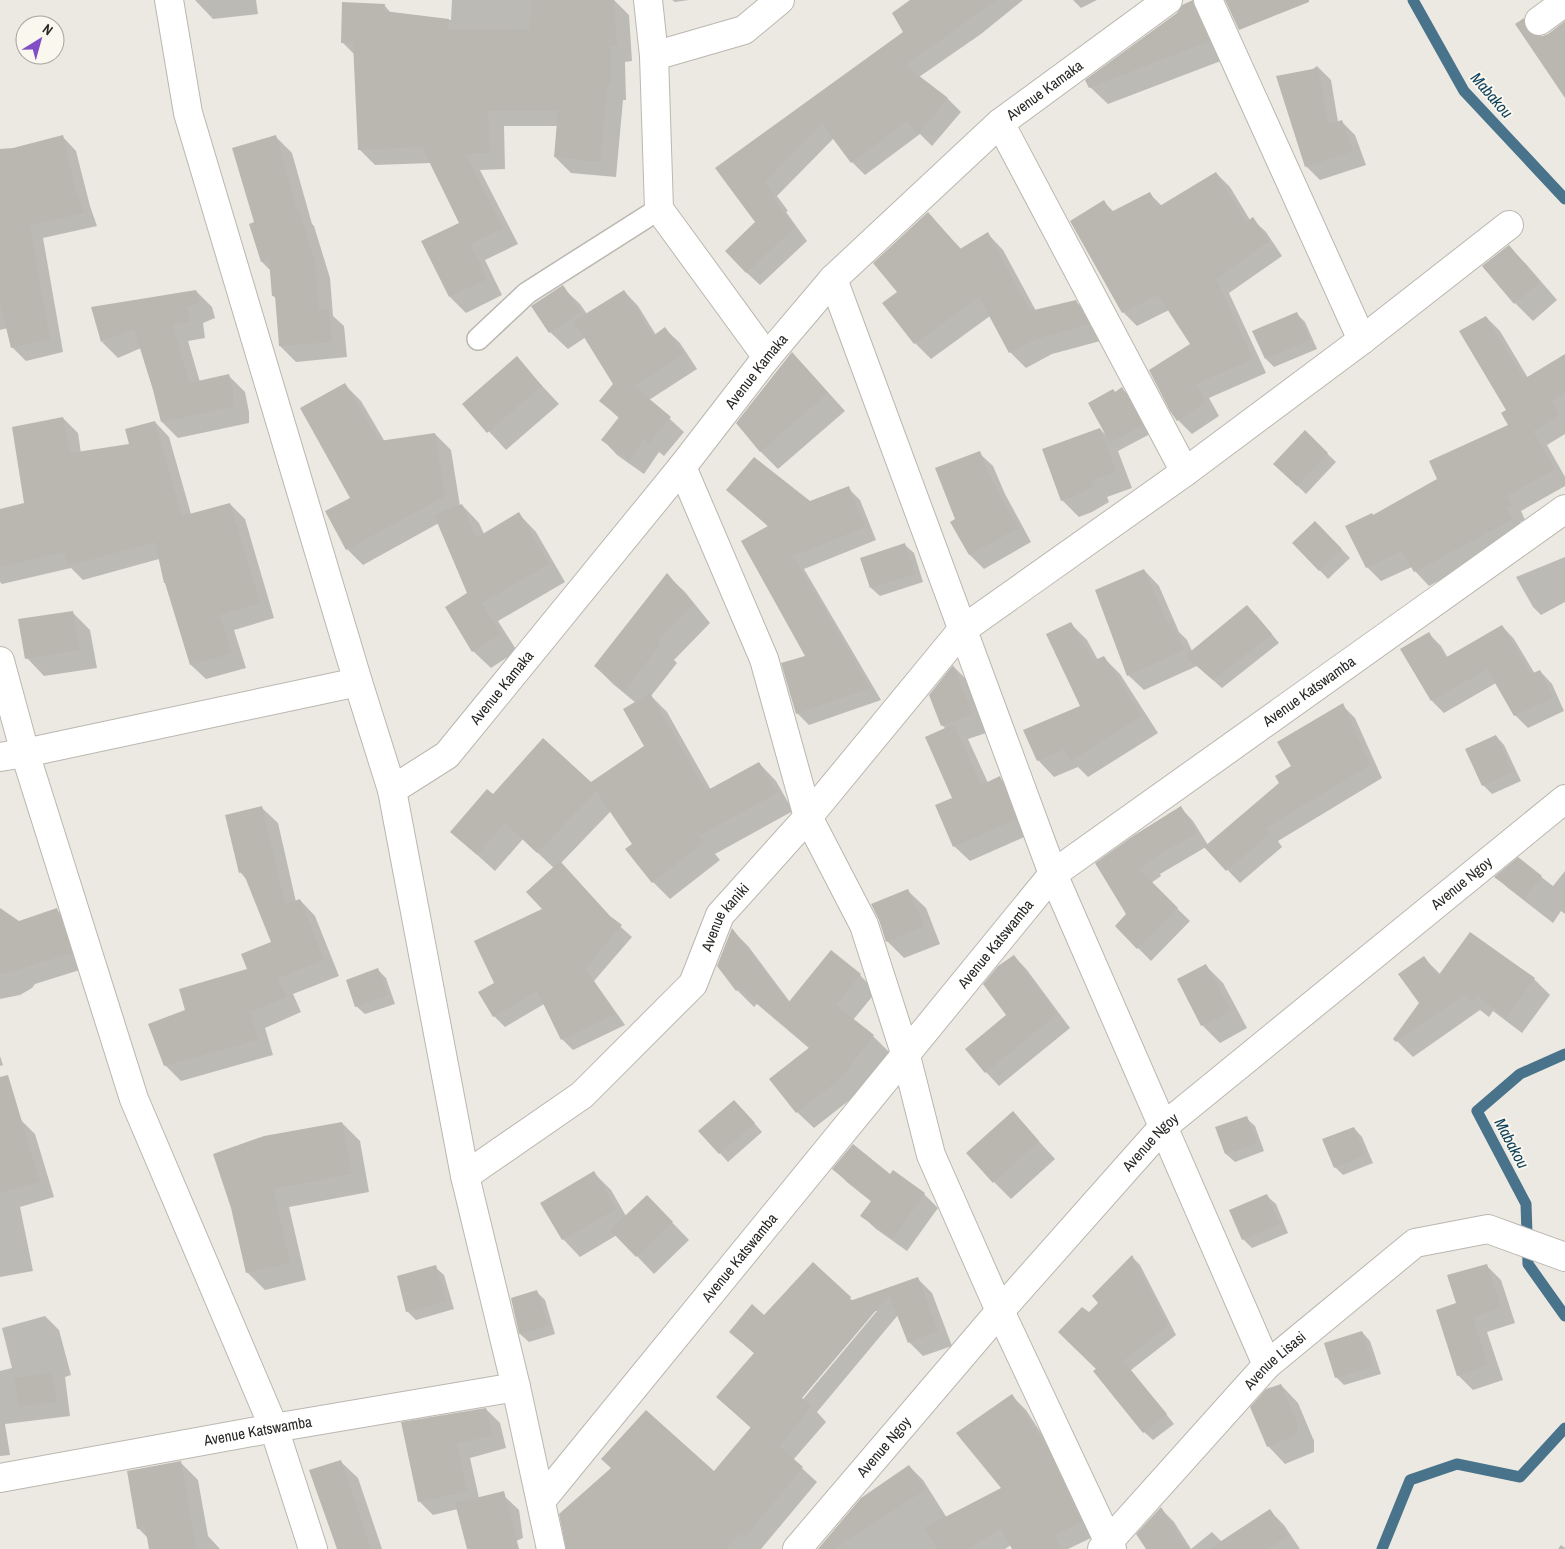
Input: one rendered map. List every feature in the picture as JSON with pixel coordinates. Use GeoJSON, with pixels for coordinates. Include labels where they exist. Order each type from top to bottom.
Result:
{"type":"FeatureCollection","features":[{"type":"Feature","properties":{"kind":"street"},"geometry":{"type":"LineString","coordinates":[[169,0],[188,113],[392,790],[465,1176],[516,1387],[551,1549]]}},
{"type":"Feature","properties":{"kind":"street"},"geometry":{"type":"LineString","coordinates":[[648,0],[654,56],[659,209],[767,357]]}},
{"type":"Feature","properties":{"kind":"street"},"geometry":{"type":"LineString","coordinates":[[654,56],[744,30],[780,0]]}},
{"type":"Feature","properties":{"kind":"street","name":"Avenue Kamaka"},"geometry":{"type":"LineString","coordinates":[[392,790],[447,756],[682,467],[767,357],[833,280],[1000,123],[1168,0]]}},
{"type":"Feature","properties":{"kind":"street"},"geometry":{"type":"LineString","coordinates":[[1208,0],[1362,340]]}},
{"type":"Feature","properties":{"kind":"street"},"geometry":{"type":"LineString","coordinates":[[1538,21],[1565,2]]}},
{"type":"Feature","properties":{"kind":"street"},"geometry":{"type":"LineString","coordinates":[[1000,123],[1185,472]]}},
{"type":"Feature","properties":{"kind":"street","name":"Avenue kaniki"},"geometry":{"type":"LineString","coordinates":[[465,1176],[582,1095],[693,984],[720,915],[808,817],[962,630],[1185,472],[1362,340],[1509,225]]}},
{"type":"Feature","properties":{"kind":"street"},"geometry":{"type":"LineString","coordinates":[[833,280],[1053,874],[1267,1365]]}},
{"type":"Feature","properties":{"kind":"street"},"geometry":{"type":"LineString","coordinates":[[682,467],[764,660],[808,817],[864,925],[906,1056],[931,1155],[1108,1547]]}},
{"type":"Feature","properties":{"kind":"street","name":"Avenue Katswamba"},"geometry":{"type":"LineString","coordinates":[[541,1501],[1053,874],[1565,509]]}},
{"type":"Feature","properties":{"kind":"street"},"geometry":{"type":"LineString","coordinates":[[0,661],[13,755],[134,1099],[274,1428],[314,1549]]}},
{"type":"Feature","properties":{"kind":"street"},"geometry":{"type":"LineString","coordinates":[[13,755],[358,682]]}},
{"type":"Feature","properties":{"kind":"street","name":"Avenue Ngoy"},"geometry":{"type":"LineString","coordinates":[[797,1549],[1000,1311],[1163,1127],[1565,799]]}},
{"type":"Feature","properties":{"kind":"street","name":"Avenue Lisasi"},"geometry":{"type":"LineString","coordinates":[[1108,1547],[1267,1365],[1415,1242],[1488,1229],[1565,1257]]}},
{"type":"Feature","properties":{"kind":"street","name":"Avenue Katswamba"},"geometry":{"type":"LineString","coordinates":[[0,1478],[274,1428],[516,1387]]}},
{"type":"Feature","properties":{"kind":"lane"},"geometry":{"type":"LineString","coordinates":[[478,339],[527,293],[659,209]]}},
{"type":"Feature","properties":{"kind":"building"},"geometry":{"type":"Polygon","coordinates":[[[531,0],[614,0],[617,46],[610,46],[610,85],[608,85],[600,162],[554,157],[558,111],[488,111],[490,153],[466,154],[503,228],[470,244],[487,279],[449,297],[421,241],[459,223],[422,147],[358,150],[353,43],[341,43],[342,2],[385,4],[384,11],[449,19],[448,29],[529,30],[531,0]]]}},
{"type":"Feature","properties":{"kind":"building"},"geometry":{"type":"Polygon","coordinates":[[[910,0],[997,0],[905,65],[948,98],[918,134],[907,121],[851,163],[822,124],[765,182],[776,197],[774,199],[795,227],[746,273],[725,251],[755,222],[715,168],[903,32],[892,13],[910,0]]]}},
{"type":"Feature","properties":{"kind":"building"},"geometry":{"type":"Polygon","coordinates":[[[1193,0],[1209,41],[1089,88],[1085,80],[1177,13],[1182,5],[1193,0]]]}},
{"type":"Feature","properties":{"kind":"building"},"geometry":{"type":"Polygon","coordinates":[[[1225,0],[1309,0],[1309,2],[1239,30],[1225,0]]]}},
{"type":"Feature","properties":{"kind":"building"},"geometry":{"type":"Polygon","coordinates":[[[1524,18],[1527,31],[1532,35],[1540,37],[1548,34],[1565,21],[1565,98],[1515,24],[1524,18]]]}},
{"type":"Feature","properties":{"kind":"building"},"geometry":{"type":"Polygon","coordinates":[[[1318,68],[1328,124],[1342,120],[1353,151],[1305,167],[1276,76],[1318,68]]]}},
{"type":"Feature","properties":{"kind":"building"},"geometry":{"type":"Polygon","coordinates":[[[63,135],[76,191],[84,213],[30,225],[50,339],[11,348],[0,303],[0,149],[13,148],[63,135]]]}},
{"type":"Feature","properties":{"kind":"building"},"geometry":{"type":"Polygon","coordinates":[[[276,135],[297,210],[299,209],[315,261],[319,310],[329,309],[332,342],[279,346],[275,296],[272,296],[269,260],[261,262],[249,224],[254,222],[232,148],[276,135]]]}},
{"type":"Feature","properties":{"kind":"building"},"geometry":{"type":"Polygon","coordinates":[[[1216,172],[1246,222],[1253,217],[1269,241],[1216,279],[1253,359],[1196,384],[1206,402],[1177,421],[1149,370],[1190,344],[1158,295],[1122,313],[1070,221],[1104,200],[1111,212],[1150,192],[1158,207],[1216,172]]]}},
{"type":"Feature","properties":{"kind":"building"},"geometry":{"type":"Polygon","coordinates":[[[928,212],[960,249],[988,232],[1030,311],[1076,300],[1089,324],[1036,339],[1009,353],[979,297],[914,344],[882,303],[897,292],[873,263],[928,212]]]}},
{"type":"Feature","properties":{"kind":"building"},"geometry":{"type":"Polygon","coordinates":[[[1509,245],[1540,282],[1514,304],[1482,266],[1509,245]]]}},
{"type":"Feature","properties":{"kind":"building"},"geometry":{"type":"Polygon","coordinates":[[[563,285],[581,312],[549,333],[531,306],[563,285]]]}},
{"type":"Feature","properties":{"kind":"building"},"geometry":{"type":"Polygon","coordinates":[[[196,290],[200,302],[187,307],[190,322],[173,325],[189,383],[229,374],[233,394],[233,407],[161,422],[134,329],[101,342],[91,307],[196,290]]]}},
{"type":"Feature","properties":{"kind":"building"},"geometry":{"type":"Polygon","coordinates":[[[624,290],[653,336],[665,327],[684,354],[634,386],[671,417],[649,443],[644,439],[629,460],[601,440],[619,417],[599,401],[613,384],[574,321],[624,290]]]}},
{"type":"Feature","properties":{"kind":"building"},"geometry":{"type":"Polygon","coordinates":[[[1297,312],[1310,340],[1265,359],[1252,331],[1297,312]]]}},
{"type":"Feature","properties":{"kind":"building"},"geometry":{"type":"Polygon","coordinates":[[[1486,316],[1524,379],[1565,354],[1565,392],[1551,401],[1559,415],[1533,431],[1555,469],[1507,496],[1512,506],[1506,508],[1513,519],[1414,572],[1402,551],[1366,568],[1345,526],[1372,513],[1373,515],[1437,479],[1429,461],[1508,425],[1501,413],[1506,410],[1459,331],[1486,316]]]}},
{"type":"Feature","properties":{"kind":"building"},"geometry":{"type":"Polygon","coordinates":[[[792,352],[828,393],[760,452],[736,423],[792,352]]]}},
{"type":"Feature","properties":{"kind":"building"},"geometry":{"type":"Polygon","coordinates":[[[517,356],[542,386],[487,433],[462,404],[517,356]]]}},
{"type":"Feature","properties":{"kind":"building"},"geometry":{"type":"Polygon","coordinates":[[[345,383],[379,441],[435,433],[445,496],[346,550],[325,511],[350,498],[300,408],[345,383]]]}},
{"type":"Feature","properties":{"kind":"building"},"geometry":{"type":"Polygon","coordinates":[[[1122,387],[1143,425],[1110,443],[1088,403],[1113,389],[1115,392],[1122,387]]]}},
{"type":"Feature","properties":{"kind":"building"},"geometry":{"type":"Polygon","coordinates":[[[63,417],[70,453],[129,444],[125,429],[155,421],[182,516],[230,503],[260,603],[220,615],[232,653],[190,665],[164,583],[155,542],[67,566],[64,552],[0,567],[0,509],[24,503],[12,427],[63,417]]]}},
{"type":"Feature","properties":{"kind":"building"},"geometry":{"type":"Polygon","coordinates":[[[1100,428],[1116,471],[1092,481],[1093,486],[1061,501],[1042,449],[1100,428]]]}},
{"type":"Feature","properties":{"kind":"building"},"geometry":{"type":"Polygon","coordinates":[[[1305,430],[1328,453],[1297,486],[1273,464],[1305,430]]]}},
{"type":"Feature","properties":{"kind":"building"},"geometry":{"type":"Polygon","coordinates":[[[980,451],[991,479],[1018,528],[969,555],[950,522],[955,519],[935,468],[980,451]]]}},
{"type":"Feature","properties":{"kind":"building"},"geometry":{"type":"Polygon","coordinates":[[[754,457],[810,501],[849,486],[865,527],[793,556],[870,688],[796,714],[781,663],[805,656],[741,541],[768,526],[726,490],[754,457]]]}},
{"type":"Feature","properties":{"kind":"building"},"geometry":{"type":"Polygon","coordinates":[[[462,504],[476,538],[519,512],[549,564],[482,603],[501,634],[472,652],[445,607],[467,593],[434,515],[462,504]]]}},
{"type":"Feature","properties":{"kind":"building"},"geometry":{"type":"Polygon","coordinates":[[[1315,521],[1342,549],[1319,571],[1292,543],[1315,521]]]}},
{"type":"Feature","properties":{"kind":"building"},"geometry":{"type":"Polygon","coordinates":[[[905,543],[915,574],[870,588],[860,558],[905,543]]]}},
{"type":"Feature","properties":{"kind":"building"},"geometry":{"type":"Polygon","coordinates":[[[1144,569],[1168,625],[1172,623],[1184,650],[1127,676],[1095,590],[1144,569]]]}},
{"type":"Feature","properties":{"kind":"building"},"geometry":{"type":"Polygon","coordinates":[[[667,573],[694,605],[657,642],[660,645],[624,691],[594,666],[667,573]]]}},
{"type":"Feature","properties":{"kind":"building"},"geometry":{"type":"Polygon","coordinates":[[[1247,605],[1272,634],[1213,680],[1185,656],[1247,605]]]}},
{"type":"Feature","properties":{"kind":"building"},"geometry":{"type":"Polygon","coordinates":[[[73,611],[80,650],[25,659],[18,619],[73,611]]]}},
{"type":"Feature","properties":{"kind":"building"},"geometry":{"type":"Polygon","coordinates":[[[1071,622],[1093,661],[1104,656],[1142,716],[1070,761],[1064,749],[1037,761],[1023,730],[1080,706],[1046,634],[1071,622]]]}},
{"type":"Feature","properties":{"kind":"building"},"geometry":{"type":"Polygon","coordinates":[[[1502,625],[1531,674],[1540,670],[1553,698],[1514,716],[1487,669],[1431,701],[1400,649],[1429,632],[1445,658],[1502,625]]]}},
{"type":"Feature","properties":{"kind":"building"},"geometry":{"type":"Polygon","coordinates":[[[953,665],[972,714],[941,726],[929,695],[953,665]]]}},
{"type":"Feature","properties":{"kind":"building"},"geometry":{"type":"Polygon","coordinates":[[[650,693],[706,791],[759,762],[777,793],[699,836],[704,842],[652,883],[625,849],[632,844],[596,791],[537,853],[505,823],[477,855],[450,832],[487,789],[493,794],[543,738],[591,782],[644,746],[623,709],[650,693]]]}},
{"type":"Feature","properties":{"kind":"building"},"geometry":{"type":"Polygon","coordinates":[[[1343,703],[1370,765],[1266,828],[1270,833],[1226,871],[1204,847],[1279,783],[1275,776],[1291,766],[1277,742],[1343,703]]]}},
{"type":"Feature","properties":{"kind":"building"},"geometry":{"type":"Polygon","coordinates":[[[954,724],[981,785],[1000,776],[1016,819],[953,847],[935,805],[952,798],[925,737],[954,724]]]}},
{"type":"Feature","properties":{"kind":"building"},"geometry":{"type":"Polygon","coordinates":[[[1496,735],[1513,772],[1482,786],[1465,749],[1496,735]]]}},
{"type":"Feature","properties":{"kind":"building"},"geometry":{"type":"Polygon","coordinates":[[[262,806],[285,904],[300,899],[324,960],[278,978],[286,997],[250,1012],[258,1040],[164,1066],[148,1024],[185,1010],[179,989],[247,969],[241,954],[271,942],[243,872],[239,873],[225,815],[262,806]]]}},
{"type":"Feature","properties":{"kind":"building"},"geometry":{"type":"Polygon","coordinates":[[[1181,806],[1197,833],[1148,861],[1149,863],[1139,869],[1178,908],[1137,949],[1115,926],[1126,914],[1095,863],[1133,836],[1181,806]]]}},
{"type":"Feature","properties":{"kind":"building"},"geometry":{"type":"Polygon","coordinates":[[[1518,857],[1542,876],[1524,899],[1494,877],[1518,857]]]}},
{"type":"Feature","properties":{"kind":"building"},"geometry":{"type":"Polygon","coordinates":[[[560,861],[610,916],[622,925],[585,969],[616,1014],[561,1040],[537,991],[493,1017],[478,992],[494,983],[474,941],[542,909],[526,892],[560,861]]]}},
{"type":"Feature","properties":{"kind":"building"},"geometry":{"type":"Polygon","coordinates":[[[908,889],[924,926],[886,942],[879,920],[871,904],[908,889]]]}},
{"type":"Feature","properties":{"kind":"building"},"geometry":{"type":"Polygon","coordinates":[[[0,908],[19,921],[57,908],[72,953],[0,975],[0,908]]]}},
{"type":"Feature","properties":{"kind":"building"},"geometry":{"type":"Polygon","coordinates":[[[732,928],[788,1003],[831,950],[861,974],[836,1005],[874,1035],[840,1079],[796,1113],[769,1079],[810,1047],[740,989],[736,991],[717,966],[732,928]]]}},
{"type":"Feature","properties":{"kind":"building"},"geometry":{"type":"Polygon","coordinates":[[[1470,932],[1535,978],[1506,1018],[1477,996],[1473,1002],[1464,995],[1396,1042],[1393,1039],[1419,1003],[1398,974],[1424,956],[1438,976],[1470,932]]]}},
{"type":"Feature","properties":{"kind":"building"},"geometry":{"type":"Polygon","coordinates":[[[1014,955],[1057,1014],[985,1073],[965,1049],[1006,1015],[983,984],[998,966],[1014,955]]]}},
{"type":"Feature","properties":{"kind":"building"},"geometry":{"type":"Polygon","coordinates":[[[1206,964],[1231,1011],[1201,1026],[1177,979],[1206,964]]]}},
{"type":"Feature","properties":{"kind":"building"},"geometry":{"type":"Polygon","coordinates":[[[378,968],[388,995],[355,1007],[346,980],[378,968]]]}},
{"type":"Feature","properties":{"kind":"building"},"geometry":{"type":"Polygon","coordinates":[[[8,1075],[40,1182],[0,1193],[0,1077],[8,1075]]]}},
{"type":"Feature","properties":{"kind":"building"},"geometry":{"type":"Polygon","coordinates":[[[734,1100],[755,1123],[719,1154],[698,1131],[734,1100]]]}},
{"type":"Feature","properties":{"kind":"building"},"geometry":{"type":"Polygon","coordinates":[[[1013,1111],[1039,1141],[993,1183],[966,1153],[1013,1111]]]}},
{"type":"Feature","properties":{"kind":"building"},"geometry":{"type":"Polygon","coordinates":[[[1247,1116],[1257,1143],[1225,1154],[1215,1127],[1247,1116]]]}},
{"type":"Feature","properties":{"kind":"building"},"geometry":{"type":"Polygon","coordinates":[[[342,1122],[352,1174],[273,1189],[290,1263],[246,1273],[231,1208],[213,1154],[264,1136],[342,1122]]]}},
{"type":"Feature","properties":{"kind":"building"},"geometry":{"type":"Polygon","coordinates":[[[1354,1127],[1365,1155],[1334,1168],[1322,1139],[1354,1127]]]}},
{"type":"Feature","properties":{"kind":"building"},"geometry":{"type":"Polygon","coordinates":[[[853,1144],[890,1174],[893,1170],[925,1193],[893,1238],[860,1216],[871,1201],[832,1169],[853,1144]]]}},
{"type":"Feature","properties":{"kind":"building"},"geometry":{"type":"Polygon","coordinates":[[[594,1171],[616,1209],[562,1240],[540,1203],[594,1171]]]}},
{"type":"Feature","properties":{"kind":"building"},"geometry":{"type":"Polygon","coordinates":[[[1267,1194],[1280,1224],[1242,1240],[1229,1210],[1267,1194]]]}},
{"type":"Feature","properties":{"kind":"building"},"geometry":{"type":"Polygon","coordinates":[[[647,1195],[673,1222],[636,1257],[610,1230],[647,1195]]]}},
{"type":"Feature","properties":{"kind":"building"},"geometry":{"type":"Polygon","coordinates":[[[1132,1255],[1168,1326],[1123,1361],[1167,1414],[1143,1433],[1093,1371],[1096,1369],[1058,1332],[1082,1307],[1089,1312],[1098,1303],[1092,1296],[1132,1255]]]}},
{"type":"Feature","properties":{"kind":"building"},"geometry":{"type":"Polygon","coordinates":[[[813,1262],[851,1297],[847,1302],[918,1277],[938,1331],[908,1343],[889,1295],[802,1398],[812,1406],[779,1446],[803,1467],[745,1537],[741,1533],[726,1549],[566,1549],[559,1514],[611,1468],[601,1459],[646,1410],[714,1471],[751,1427],[716,1397],[754,1353],[729,1332],[752,1304],[764,1315],[813,1262]]]}},
{"type":"Feature","properties":{"kind":"building"},"geometry":{"type":"Polygon","coordinates":[[[1487,1264],[1501,1308],[1473,1317],[1488,1365],[1457,1376],[1436,1310],[1456,1303],[1447,1275],[1487,1264]]]}},
{"type":"Feature","properties":{"kind":"building"},"geometry":{"type":"Polygon","coordinates":[[[436,1265],[446,1301],[406,1312],[397,1276],[436,1265]]]}},
{"type":"Feature","properties":{"kind":"building"},"geometry":{"type":"Polygon","coordinates":[[[537,1290],[548,1325],[519,1334],[511,1298],[537,1290]]]}},
{"type":"Feature","properties":{"kind":"building"},"geometry":{"type":"Polygon","coordinates":[[[1362,1331],[1373,1366],[1335,1378],[1324,1343],[1362,1331]]]}},
{"type":"Feature","properties":{"kind":"building"},"geometry":{"type":"Polygon","coordinates":[[[53,1373],[56,1402],[19,1407],[14,1378],[53,1373]]]}},
{"type":"Feature","properties":{"kind":"building"},"geometry":{"type":"Polygon","coordinates":[[[1281,1384],[1297,1423],[1297,1435],[1267,1447],[1250,1407],[1266,1389],[1281,1384]]]}},
{"type":"Feature","properties":{"kind":"building"},"geometry":{"type":"Polygon","coordinates":[[[1012,1394],[1047,1447],[1082,1522],[1054,1535],[1061,1549],[1012,1549],[1001,1529],[967,1549],[937,1549],[924,1528],[1001,1488],[956,1433],[1012,1394]]]}},
{"type":"Feature","properties":{"kind":"building"},"geometry":{"type":"Polygon","coordinates":[[[486,1408],[493,1435],[457,1444],[467,1491],[418,1502],[401,1422],[486,1408]]]}},
{"type":"Feature","properties":{"kind":"building"},"geometry":{"type":"Polygon","coordinates":[[[341,1460],[371,1549],[337,1549],[309,1470],[341,1460]]]}},
{"type":"Feature","properties":{"kind":"building"},"geometry":{"type":"Polygon","coordinates":[[[181,1461],[196,1549],[149,1549],[145,1527],[137,1529],[127,1471],[181,1461]]]}},
{"type":"Feature","properties":{"kind":"building"},"geometry":{"type":"Polygon","coordinates":[[[909,1465],[925,1490],[834,1549],[818,1549],[861,1498],[909,1465]]]}},
{"type":"Feature","properties":{"kind":"building"},"geometry":{"type":"Polygon","coordinates":[[[504,1491],[519,1549],[467,1549],[455,1503],[504,1491]]]}},
{"type":"Feature","properties":{"kind":"building"},"geometry":{"type":"Polygon","coordinates":[[[1161,1507],[1188,1549],[1146,1549],[1136,1534],[1161,1507]]]}},
{"type":"Feature","properties":{"kind":"building"},"geometry":{"type":"Polygon","coordinates":[[[1270,1509],[1288,1536],[1268,1549],[1209,1549],[1270,1509]]]}},
{"type":"Feature","properties":{"kind":"waterway","name":"Mabakou"},"geometry":{"type":"LineString","coordinates":[[1413,0],[1464,91],[1565,199]]}},
{"type":"Feature","properties":{"kind":"waterway","name":"Mabakou"},"geometry":{"type":"LineString","coordinates":[[1565,1054],[1520,1074],[1477,1111],[1526,1204],[1528,1264],[1565,1316]]}},
{"type":"Feature","properties":{"kind":"waterway"},"geometry":{"type":"LineString","coordinates":[[1382,1549],[1410,1480],[1457,1464],[1520,1477],[1565,1428]]}}]}
